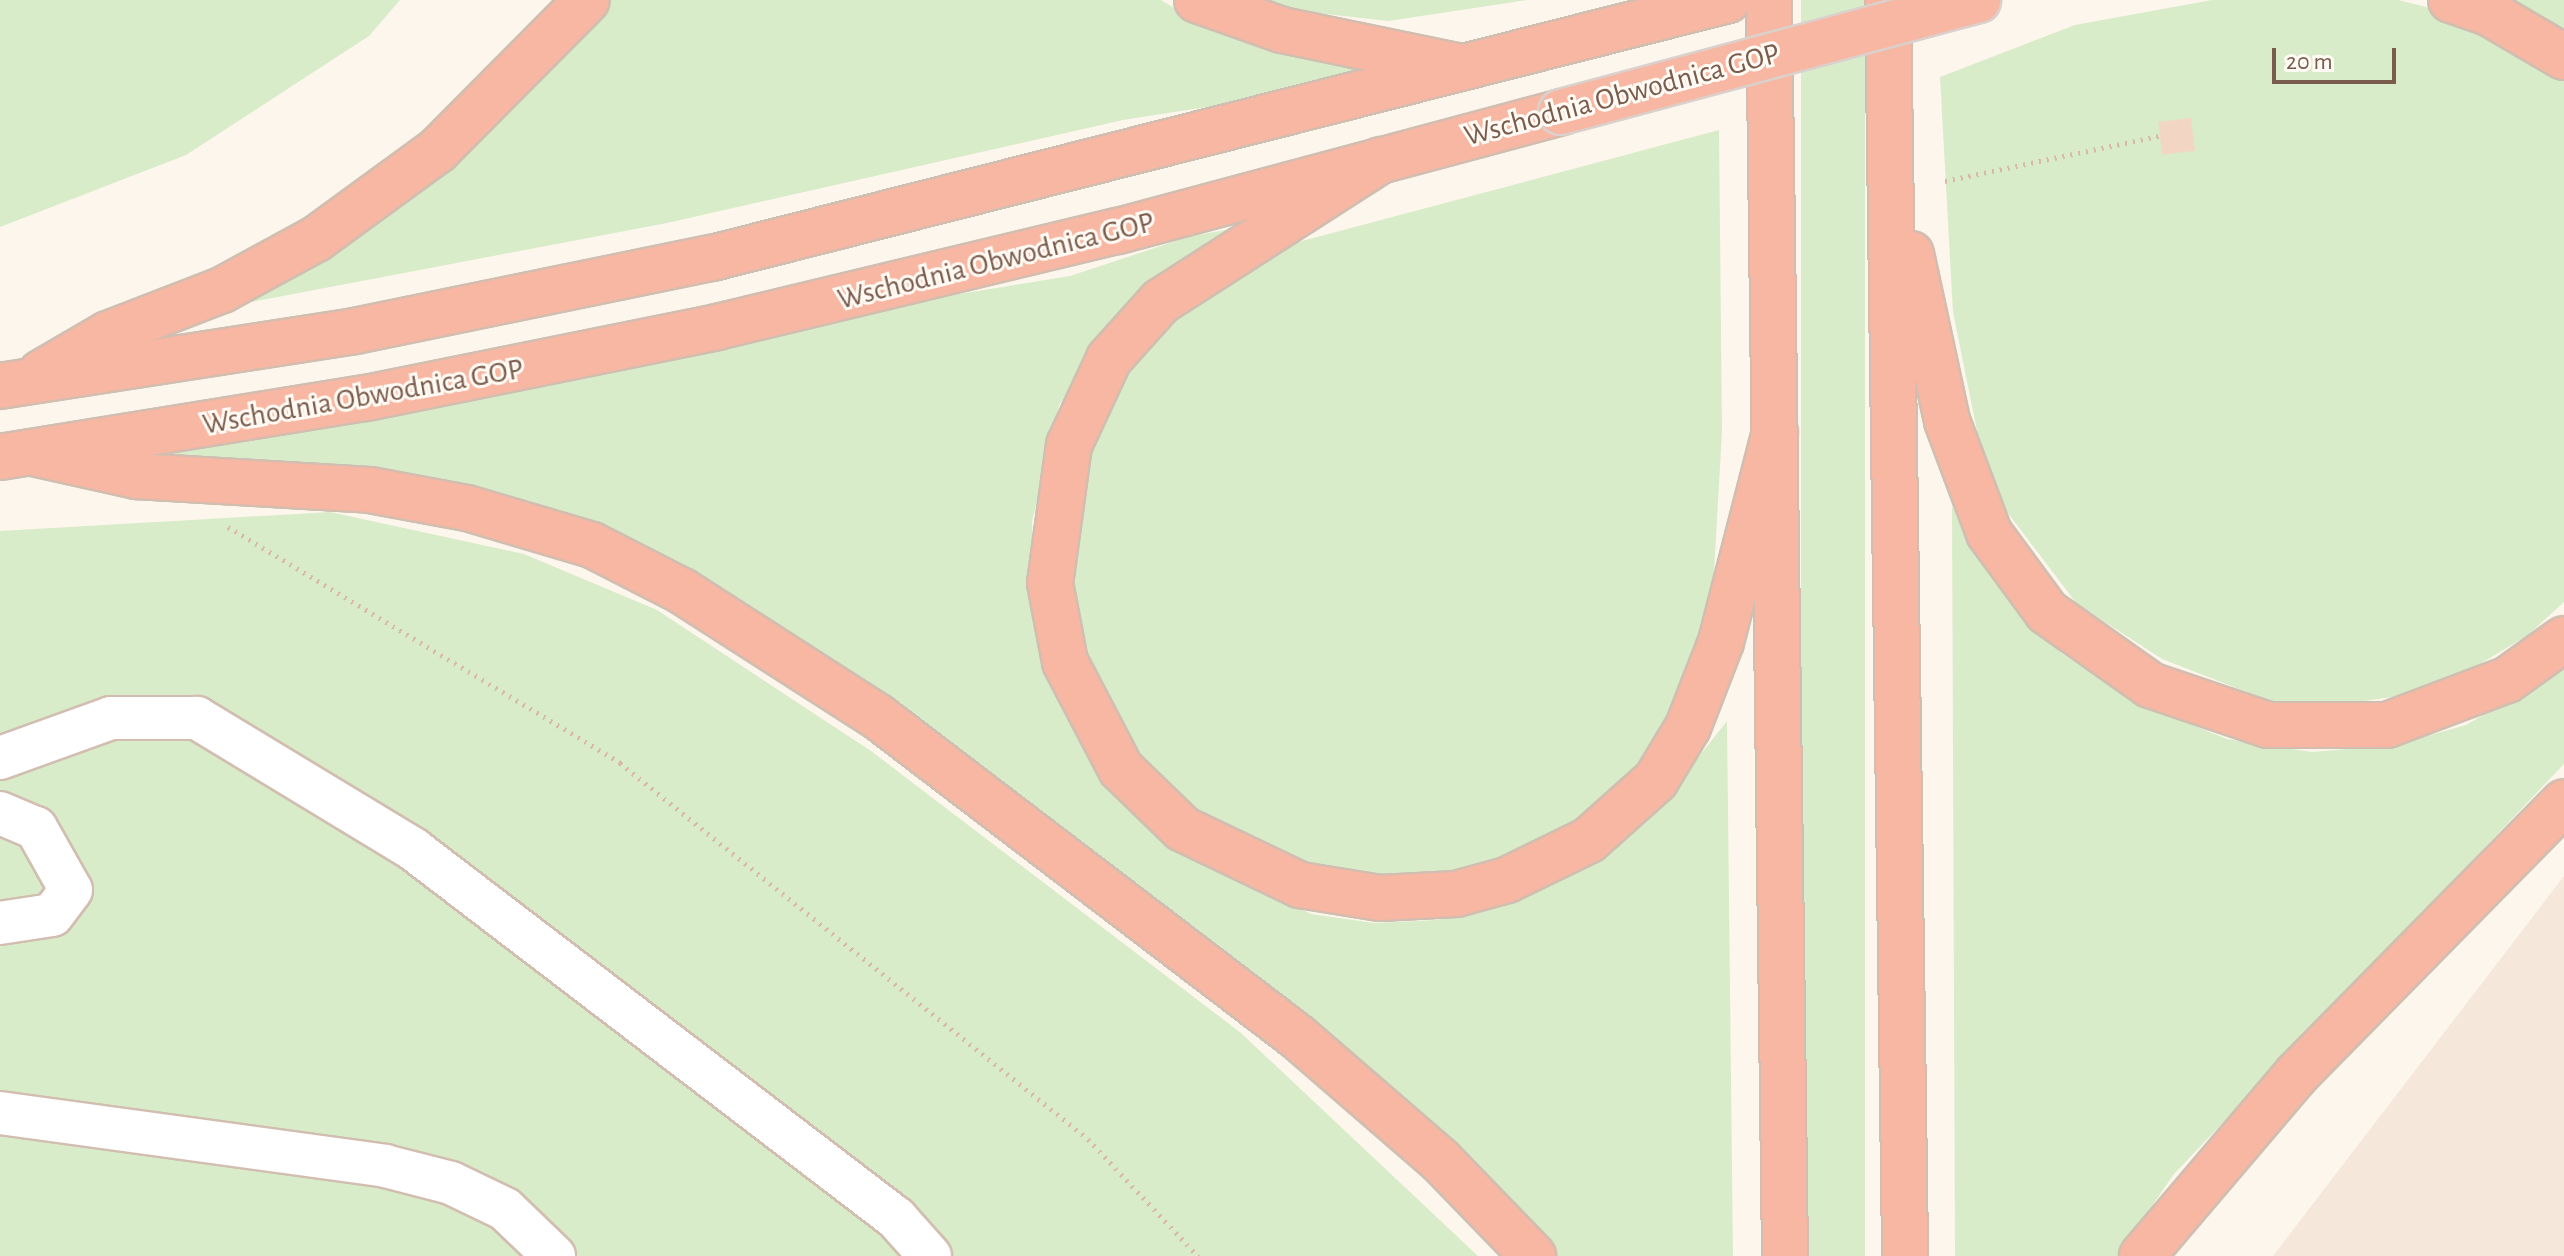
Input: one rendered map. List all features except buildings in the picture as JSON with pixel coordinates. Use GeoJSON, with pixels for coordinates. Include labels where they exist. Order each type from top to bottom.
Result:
{"type":"FeatureCollection","features":[{"type":"Feature","properties":{"kind":"highway"},"geometry":{"type":"LineString","coordinates":[[12,385],[108,334],[222,290],[316,239],[438,150],[587,0]]}},
{"type":"Feature","properties":{"kind":"highway"},"geometry":{"type":"LineString","coordinates":[[1197,0],[1282,30],[1470,69]]}},
{"type":"Feature","properties":{"kind":"highway"},"geometry":{"type":"LineString","coordinates":[[12,385],[527,298],[924,208],[1728,0]]}},
{"type":"Feature","properties":{"kind":"highway"},"geometry":{"type":"LineString","coordinates":[[1769,0],[1785,1256]]}},
{"type":"Feature","properties":{"kind":"highway"},"geometry":{"type":"LineString","coordinates":[[1888,0],[1905,1256]]}},
{"type":"Feature","properties":{"kind":"highway","name":"Wschodnia Obwodnica GOP"},"geometry":{"type":"LineString","coordinates":[[16,455],[687,334],[973,268],[1978,0]]}},
{"type":"Feature","properties":{"kind":"highway"},"geometry":{"type":"LineString","coordinates":[[2451,0],[2489,13],[2564,57]]}},
{"type":"Feature","properties":{"kind":"highway"},"geometry":{"type":"LineString","coordinates":[[1381,160],[1161,301],[1109,359],[1069,445],[1050,583],[1065,662],[1121,769],[1183,829],[1300,885],[1380,898],[1456,894],[1507,880],[1589,840],[1656,780],[1688,727],[1721,642],[1775,432]]}},
{"type":"Feature","properties":{"kind":"highway"},"geometry":{"type":"LineString","coordinates":[[1891,160],[1947,421],[1974,499],[2026,589],[2095,652],[2203,706],[2268,725],[2326,728],[2387,725],[2446,705],[2507,680],[2564,639]]}},
{"type":"Feature","properties":{"kind":"highway"},"geometry":{"type":"LineString","coordinates":[[16,455],[136,476],[358,489],[467,508],[592,545],[682,591],[877,716],[1299,1038],[1440,1160],[1533,1256]]}},
{"type":"Feature","properties":{"kind":"highway"},"geometry":{"type":"LineString","coordinates":[[2142,1256],[2297,1074],[2564,802]]}},
{"type":"Feature","properties":{"kind":"lane"},"geometry":{"type":"LineString","coordinates":[[0,758],[111,718],[197,718],[413,849],[896,1218],[930,1256]]}},
{"type":"Feature","properties":{"kind":"lane"},"geometry":{"type":"LineString","coordinates":[[0,813],[36,828],[71,890],[52,915],[0,923]]}},
{"type":"Feature","properties":{"kind":"lane"},"geometry":{"type":"LineString","coordinates":[[0,1113],[385,1166],[451,1183],[505,1209],[554,1256]]}},
{"type":"Feature","properties":{"kind":"path"},"geometry":{"type":"LineString","coordinates":[[1945,181],[2159,136]]}},
{"type":"Feature","properties":{"kind":"path"},"geometry":{"type":"LineString","coordinates":[[232,529],[620,763],[1088,1139],[1198,1256]]}},
{"type":"Feature","properties":{"kind":"shaded area"},"geometry":{"type":"Polygon","coordinates":[[[2564,876],[2564,1256],[2273,1256],[2564,876]]]}},
{"type":"Feature","properties":{"kind":"green space"},"geometry":{"type":"Polygon","coordinates":[[[0,0],[400,0],[369,36],[186,155],[0,227],[0,0]]]}},
{"type":"Feature","properties":{"kind":"green space"},"geometry":{"type":"Polygon","coordinates":[[[602,0],[1161,0],[1206,27],[1283,53],[1347,63],[1426,60],[1321,89],[1123,120],[667,223],[230,306],[351,240],[487,135],[602,0]]]}},
{"type":"Feature","properties":{"kind":"green space"},"geometry":{"type":"Polygon","coordinates":[[[1263,0],[1528,0],[1388,21],[1290,10],[1263,0]]]}},
{"type":"Feature","properties":{"kind":"green space"},"geometry":{"type":"Polygon","coordinates":[[[1801,0],[1865,0],[1865,1256],[1801,1256],[1801,0]]]}},
{"type":"Feature","properties":{"kind":"green space"},"geometry":{"type":"Polygon","coordinates":[[[2212,0],[2398,0],[2459,15],[2564,76],[2564,602],[2528,635],[2437,690],[2319,708],[2275,703],[2162,659],[2077,604],[2004,508],[1981,451],[1953,312],[1940,77],[2075,25],[2212,0]]]}},
{"type":"Feature","properties":{"kind":"green space"},"geometry":{"type":"Polygon","coordinates":[[[2493,0],[2564,0],[2564,40],[2493,0]]]}},
{"type":"Feature","properties":{"kind":"green space"},"geometry":{"type":"Polygon","coordinates":[[[1719,130],[1722,431],[1711,626],[1645,771],[1552,852],[1372,893],[1182,812],[1099,707],[1064,586],[1079,456],[1127,358],[1161,322],[1272,249],[1719,130]]]}},
{"type":"Feature","properties":{"kind":"green space"},"geometry":{"type":"Polygon","coordinates":[[[1249,226],[1169,269],[1111,332],[1059,405],[1032,522],[1036,602],[1198,859],[1311,914],[1374,923],[1437,920],[1550,884],[1652,816],[1727,721],[1733,1256],[1553,1256],[626,541],[171,467],[163,446],[853,311],[1070,276],[1191,236],[1249,226]]]}},
{"type":"Feature","properties":{"kind":"green space"},"geometry":{"type":"Polygon","coordinates":[[[1952,506],[1995,579],[2061,653],[2131,700],[2227,739],[2312,752],[2395,745],[2466,725],[2564,668],[2564,764],[2174,1174],[2117,1256],[1955,1256],[1952,506]]]}},
{"type":"Feature","properties":{"kind":"green space"},"geometry":{"type":"Polygon","coordinates":[[[330,512],[524,554],[657,610],[871,751],[1241,1033],[1478,1256],[0,1256],[0,531],[330,512]]]}}]}
